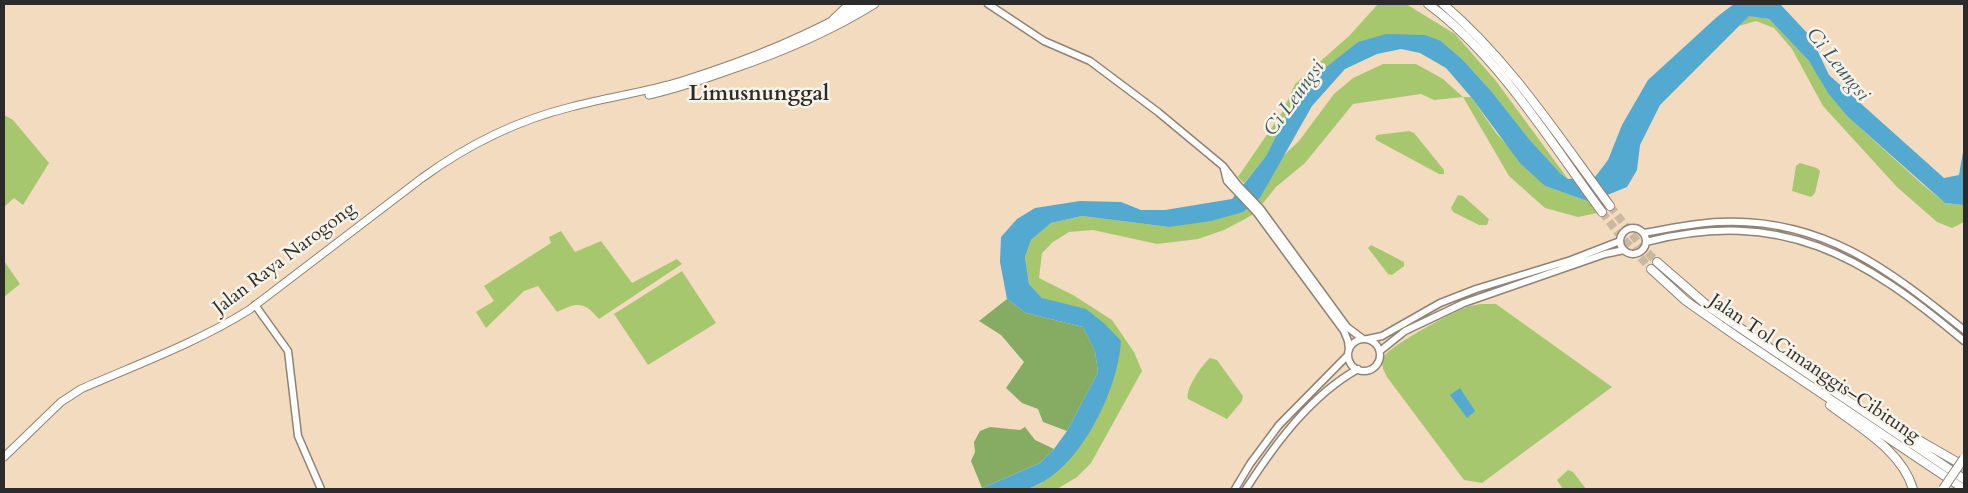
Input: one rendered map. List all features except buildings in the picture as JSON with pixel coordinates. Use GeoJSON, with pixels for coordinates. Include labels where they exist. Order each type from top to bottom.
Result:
{"type":"FeatureCollection","features":[{"type":"Feature","properties":{"kind":"highway"},"geometry":{"type":"LineString","coordinates":[[834,19],[850,4]]}},
{"type":"Feature","properties":{"kind":"highway"},"geometry":{"type":"LineString","coordinates":[[1428,4],[1457,28],[1488,60],[1518,97],[1602,212]]}},
{"type":"Feature","properties":{"kind":"highway"},"geometry":{"type":"LineString","coordinates":[[1443,4],[1463,21],[1495,54],[1610,206]]}},
{"type":"Feature","properties":{"kind":"highway","name":"Jalan Tol Cimanggis–Cibitung"},"geometry":{"type":"LineString","coordinates":[[1657,262],[1709,307],[1964,479]]}},
{"type":"Feature","properties":{"kind":"highway","name":"Jalan Tol Cimanggis–Cibitung"},"geometry":{"type":"LineString","coordinates":[[1651,269],[1686,301],[1766,358],[1964,489]]}},
{"type":"Feature","properties":{"kind":"highway"},"geometry":{"type":"LineString","coordinates":[[1766,358],[1882,445],[1906,472],[1913,489]]}},
{"type":"Feature","properties":{"kind":"highway"},"geometry":{"type":"LineString","coordinates":[[1828,388],[1964,466],[1949,489]]}},
{"type":"Feature","properties":{"kind":"highway"},"geometry":{"type":"LineString","coordinates":[[1943,489],[1964,458]]}},
{"type":"Feature","properties":{"kind":"main road","name":"Jalan Raya Narogong"},"geometry":{"type":"LineString","coordinates":[[4,457],[66,398],[103,379],[221,328],[255,305],[354,228],[452,157],[523,122],[571,107],[683,81],[767,49],[863,4]]}},
{"type":"Feature","properties":{"kind":"main road","name":"Jalan Raya Narogong"},"geometry":{"type":"LineString","coordinates":[[594,102],[658,93],[719,74],[814,38],[875,4]]}},
{"type":"Feature","properties":{"kind":"main road"},"geometry":{"type":"LineString","coordinates":[[857,15],[880,4]]}},
{"type":"Feature","properties":{"kind":"street"},"geometry":{"type":"LineString","coordinates":[[988,4],[1044,41],[1090,61],[1158,112],[1223,166],[1236,187],[1253,205],[1347,327],[1376,344],[1380,351],[1380,358],[1376,365],[1367,370],[1358,369],[1351,364],[1348,340],[1344,330],[1253,205]]}},
{"type":"Feature","properties":{"kind":"street"},"geometry":{"type":"LineString","coordinates":[[1643,232],[1692,224],[1719,222],[1744,222],[1802,232],[1838,243],[1850,249],[1910,286],[1964,330]]}},
{"type":"Feature","properties":{"kind":"street"},"geometry":{"type":"LineString","coordinates":[[1233,488],[1286,414],[1349,352],[1354,342],[1382,336],[1440,303],[1476,289],[1571,260],[1620,241],[1625,230],[1637,228],[1643,232],[1646,242],[1644,249],[1638,253],[1631,254],[1624,250],[1620,241]]}},
{"type":"Feature","properties":{"kind":"street"},"geometry":{"type":"LineString","coordinates":[[1646,242],[1696,232],[1730,230],[1752,231],[1800,240],[1846,259],[1896,287],[1964,341]]}},
{"type":"Feature","properties":{"kind":"street"},"geometry":{"type":"LineString","coordinates":[[1835,254],[1839,249],[1838,243]]}},
{"type":"Feature","properties":{"kind":"street"},"geometry":{"type":"LineString","coordinates":[[1846,259],[1845,253],[1850,249]]}},
{"type":"Feature","properties":{"kind":"street"},"geometry":{"type":"LineString","coordinates":[[1380,351],[1405,331],[1438,314],[1478,298],[1605,254],[1624,250]]}},
{"type":"Feature","properties":{"kind":"street"},"geometry":{"type":"LineString","coordinates":[[255,305],[288,351],[298,436],[321,489]]}},
{"type":"Feature","properties":{"kind":"street"},"geometry":{"type":"LineString","coordinates":[[1246,489],[1262,465],[1299,422],[1334,385],[1358,369]]}},
{"type":"Feature","properties":{"kind":"green space"},"geometry":{"type":"Polygon","coordinates":[[[1378,4],[1406,4],[1455,34],[1496,81],[1568,179],[1561,174],[1529,139],[1492,92],[1462,59],[1441,41],[1358,42],[1304,90],[1286,116],[1266,156],[1244,183],[1238,177],[1283,111],[1295,84],[1350,35],[1378,4]]]}},
{"type":"Feature","properties":{"kind":"green space"},"geometry":{"type":"Polygon","coordinates":[[[1749,15],[1769,19],[1809,61],[1848,117],[1922,184],[1945,203],[1964,205],[1964,222],[1952,228],[1937,222],[1897,187],[1823,106],[1792,49],[1774,28],[1756,21],[1739,26],[1749,15]]]}},
{"type":"Feature","properties":{"kind":"green space"},"geometry":{"type":"Polygon","coordinates":[[[1383,64],[1416,64],[1443,79],[1463,97],[1434,100],[1421,94],[1353,104],[1305,163],[1276,187],[1255,213],[1224,230],[1198,239],[1157,244],[1093,230],[1069,232],[1053,242],[1042,253],[1039,278],[1073,295],[1112,320],[1134,352],[1142,371],[1091,463],[1077,477],[1057,489],[1028,489],[1042,483],[1121,342],[1042,298],[1029,284],[1025,257],[1031,240],[1051,223],[1082,216],[1169,227],[1260,198],[1282,157],[1299,141],[1334,94],[1353,78],[1383,64]]]}},
{"type":"Feature","properties":{"kind":"green space"},"geometry":{"type":"Polygon","coordinates":[[[1463,97],[1471,97],[1496,133],[1545,186],[1590,202],[1597,213],[1578,217],[1545,208],[1509,176],[1463,97]]]}},
{"type":"Feature","properties":{"kind":"green space"},"geometry":{"type":"Polygon","coordinates":[[[4,115],[13,120],[49,163],[23,205],[14,198],[4,207],[4,115]]]}},
{"type":"Feature","properties":{"kind":"green space"},"geometry":{"type":"Polygon","coordinates":[[[1409,131],[1414,133],[1444,170],[1444,174],[1439,174],[1375,138],[1377,135],[1409,131]]]}},
{"type":"Feature","properties":{"kind":"green space"},"geometry":{"type":"Polygon","coordinates":[[[1800,163],[1817,168],[1820,171],[1815,193],[1811,197],[1792,191],[1796,166],[1800,163]]]}},
{"type":"Feature","properties":{"kind":"green space"},"geometry":{"type":"Polygon","coordinates":[[[1458,195],[1463,196],[1489,219],[1487,225],[1479,225],[1453,212],[1451,208],[1458,195]]]}},
{"type":"Feature","properties":{"kind":"green space"},"geometry":{"type":"Polygon","coordinates":[[[561,231],[575,252],[601,241],[632,283],[677,259],[682,264],[599,319],[589,309],[580,305],[570,306],[557,312],[538,286],[524,291],[486,328],[476,312],[494,301],[484,286],[551,243],[549,237],[561,231]]]}},
{"type":"Feature","properties":{"kind":"green space"},"geometry":{"type":"Polygon","coordinates":[[[1371,245],[1404,262],[1404,266],[1392,275],[1388,274],[1368,248],[1371,245]]]}},
{"type":"Feature","properties":{"kind":"green space"},"geometry":{"type":"Polygon","coordinates":[[[4,261],[20,284],[4,297],[4,261]]]}},
{"type":"Feature","properties":{"kind":"green space"},"geometry":{"type":"Polygon","coordinates":[[[682,271],[716,323],[648,365],[614,314],[682,271]]]}},
{"type":"Feature","properties":{"kind":"green space"},"geometry":{"type":"Polygon","coordinates":[[[1007,299],[1026,313],[1083,327],[1095,351],[1098,372],[1067,431],[1043,422],[1038,409],[1022,403],[1006,388],[1024,362],[1001,335],[979,321],[1007,299]]]}},
{"type":"Feature","properties":{"kind":"green space"},"geometry":{"type":"Polygon","coordinates":[[[1482,304],[1496,304],[1612,387],[1482,483],[1464,480],[1387,377],[1382,364],[1387,353],[1407,338],[1459,310],[1482,304]]]}},
{"type":"Feature","properties":{"kind":"green space"},"geometry":{"type":"Polygon","coordinates":[[[1210,358],[1217,360],[1243,396],[1242,401],[1227,419],[1188,399],[1192,383],[1210,358]]]}},
{"type":"Feature","properties":{"kind":"green space"},"geometry":{"type":"Polygon","coordinates":[[[990,427],[1020,430],[1025,427],[1035,440],[1054,449],[1040,463],[982,488],[971,461],[975,452],[974,442],[980,431],[990,427]]]}},
{"type":"Feature","properties":{"kind":"green space"},"geometry":{"type":"Polygon","coordinates":[[[1568,470],[1573,472],[1586,489],[1563,489],[1557,480],[1568,470]]]}},
{"type":"Feature","properties":{"kind":"water"},"geometry":{"type":"Polygon","coordinates":[[[1734,4],[1780,4],[1811,37],[1829,75],[1944,178],[1959,175],[1964,146],[1964,205],[1945,203],[1848,117],[1828,93],[1809,61],[1769,19],[1749,16],[1660,105],[1640,145],[1637,170],[1627,187],[1590,202],[1545,186],[1520,163],[1471,97],[1446,68],[1420,53],[1401,49],[1377,54],[1345,69],[1312,106],[1260,198],[1243,212],[1211,221],[1169,227],[1082,216],[1051,223],[1031,240],[1025,257],[1029,284],[1042,298],[1086,309],[1105,324],[1121,341],[1118,361],[1104,405],[1093,427],[1080,447],[1064,465],[1048,479],[1030,488],[1012,490],[980,489],[1040,463],[1054,449],[1067,431],[1098,372],[1095,351],[1083,327],[1026,313],[1007,299],[1000,262],[1001,237],[1017,219],[1035,208],[1080,201],[1121,202],[1141,210],[1165,210],[1232,199],[1266,156],[1286,116],[1304,90],[1320,72],[1358,42],[1386,34],[1425,35],[1441,41],[1462,59],[1492,92],[1529,139],[1561,174],[1568,179],[1595,177],[1608,160],[1622,125],[1648,80],[1718,16],[1734,4]]]}},
{"type":"Feature","properties":{"kind":"water"},"geometry":{"type":"Polygon","coordinates":[[[1460,388],[1475,411],[1467,418],[1450,395],[1460,388]]]}},
{"type":"Feature","properties":{"kind":"tunnel"},"geometry":{"type":"LineString","coordinates":[[1610,206],[1642,247],[1657,262]]}},
{"type":"Feature","properties":{"kind":"tunnel"},"geometry":{"type":"LineString","coordinates":[[1602,212],[1618,233],[1651,269]]}},
{"type":"Feature","properties":{"kind":"district","name":"Limusnunggal"},"geometry":{"type":"Point","coordinates":[759,95]}},
{"type":"Feature","properties":{"kind":"water label","name":"Ci Leungsi"},"geometry":{"type":"Point","coordinates":[1837,65]}},
{"type":"Feature","properties":{"kind":"water label","name":"Ci Leungsi"},"geometry":{"type":"Point","coordinates":[1295,99]}}]}
